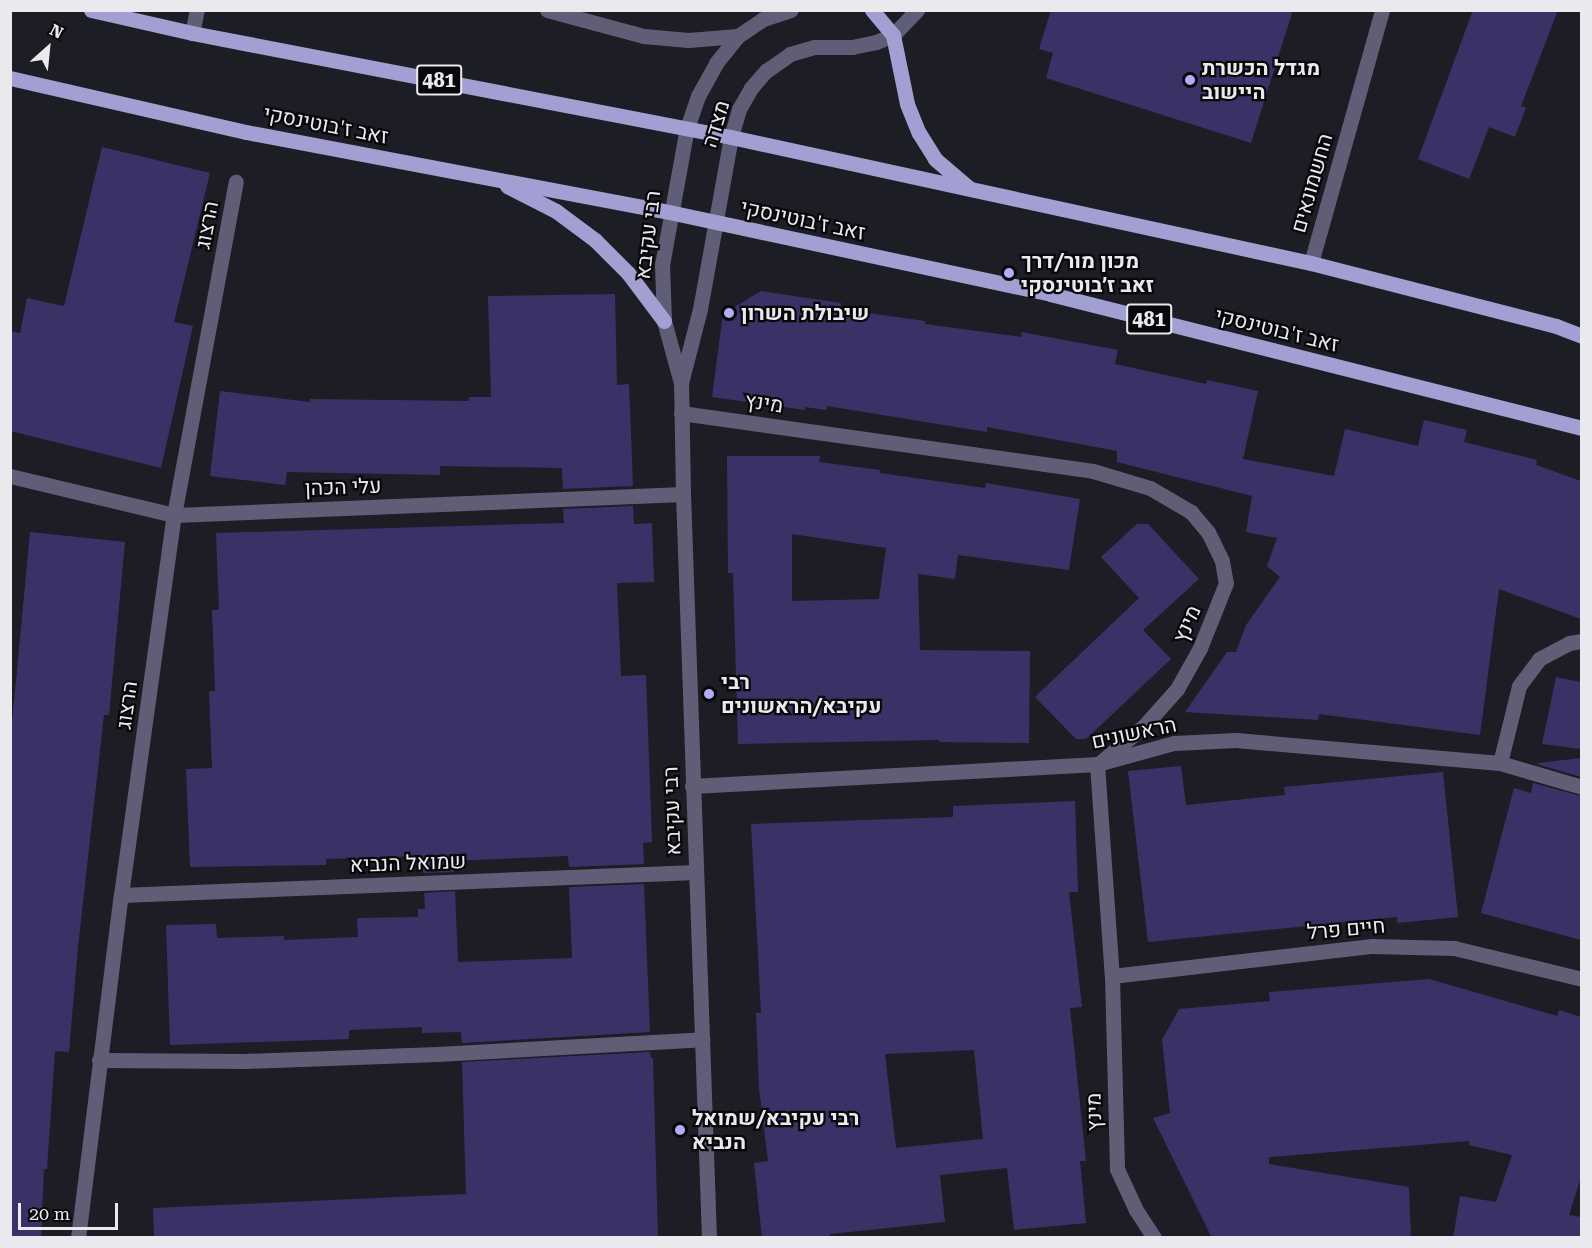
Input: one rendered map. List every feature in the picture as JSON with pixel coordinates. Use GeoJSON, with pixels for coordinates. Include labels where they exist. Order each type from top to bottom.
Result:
{"type":"FeatureCollection","features":[{"type":"Feature","properties":{"kind":"main road","name":"481"},"geometry":{"type":"LineString","coordinates":[[91,10],[192,33],[731,136],[1311,263],[1556,326],[1581,336]]}},
{"type":"Feature","properties":{"kind":"main road"},"geometry":{"type":"LineString","coordinates":[[872,10],[893,35],[907,104],[934,159],[971,190]]}},
{"type":"Feature","properties":{"kind":"main road","name":"זאב ז'בוטינסקי"},"geometry":{"type":"LineString","coordinates":[[10,78],[246,132],[669,212],[1050,294],[1581,428]]}},
{"type":"Feature","properties":{"kind":"main road"},"geometry":{"type":"LineString","coordinates":[[488,177],[556,211],[595,240],[628,273],[664,321]]}},
{"type":"Feature","properties":{"kind":"street"},"geometry":{"type":"LineString","coordinates":[[192,33],[197,10]]}},
{"type":"Feature","properties":{"kind":"street"},"geometry":{"type":"LineString","coordinates":[[547,10],[644,36],[688,40],[738,36]]}},
{"type":"Feature","properties":{"kind":"street","name":"מצדה"},"geometry":{"type":"LineString","coordinates":[[687,128],[698,96],[716,63],[738,36],[763,19],[790,10]]}},
{"type":"Feature","properties":{"kind":"street","name":"מצדה"},"geometry":{"type":"LineString","coordinates":[[714,222],[731,136],[739,109],[751,88],[766,71],[790,54],[815,47],[852,47],[893,35],[917,10]]}},
{"type":"Feature","properties":{"kind":"street","name":"החשמונאים"},"geometry":{"type":"LineString","coordinates":[[1311,263],[1382,10]]}},
{"type":"Feature","properties":{"kind":"street","name":"רבי עקיבא"},"geometry":{"type":"LineString","coordinates":[[681,383],[664,321],[662,265],[669,212],[687,128]]}},
{"type":"Feature","properties":{"kind":"street","name":"הרצוג"},"geometry":{"type":"LineString","coordinates":[[78,1238],[99,1060],[174,515],[237,182]]}},
{"type":"Feature","properties":{"kind":"street","name":"רבי עקיבא"},"geometry":{"type":"LineString","coordinates":[[709,1238],[692,786],[681,383],[700,309],[714,222]]}},
{"type":"Feature","properties":{"kind":"street","name":"מינץ"},"geometry":{"type":"LineString","coordinates":[[681,412],[1093,471],[1150,488],[1191,512],[1208,532],[1222,561],[1226,583],[1200,648],[1177,688],[1144,726],[1097,764],[1112,976],[1117,1169],[1136,1210],[1154,1238]]}},
{"type":"Feature","properties":{"kind":"street","name":"עלי הכהן"},"geometry":{"type":"LineString","coordinates":[[10,476],[174,515],[683,494]]}},
{"type":"Feature","properties":{"kind":"street"},"geometry":{"type":"LineString","coordinates":[[1500,763],[1519,686],[1539,659],[1569,643],[1581,641]]}},
{"type":"Feature","properties":{"kind":"street","name":"הראשונים"},"geometry":{"type":"LineString","coordinates":[[692,786],[1097,764],[1174,743],[1236,740],[1500,763],[1581,787]]}},
{"type":"Feature","properties":{"kind":"street","name":"שמואל הנביא"},"geometry":{"type":"LineString","coordinates":[[121,895],[696,872]]}},
{"type":"Feature","properties":{"kind":"street","name":"חיים פרל"},"geometry":{"type":"LineString","coordinates":[[1112,976],[1372,946],[1454,948],[1581,979]]}},
{"type":"Feature","properties":{"kind":"street"},"geometry":{"type":"LineString","coordinates":[[99,1060],[245,1061],[436,1054],[703,1039]]}},
{"type":"Feature","properties":{"kind":"building","name":"מגדל הכשרת היישוב"},"geometry":{"type":"Polygon","coordinates":[[[1051,10],[1293,10],[1251,143],[1046,78],[1053,53],[1039,49],[1051,10]]]}},
{"type":"Feature","properties":{"kind":"building"},"geometry":{"type":"Polygon","coordinates":[[[1473,10],[1558,10],[1521,106],[1526,108],[1515,137],[1489,127],[1469,179],[1418,159],[1473,10]]]}},
{"type":"Feature","properties":{"kind":"building"},"geometry":{"type":"Polygon","coordinates":[[[102,147],[210,173],[174,322],[193,326],[161,468],[10,431],[10,331],[20,333],[27,298],[64,306],[102,147]]]}},
{"type":"Feature","properties":{"kind":"building"},"geometry":{"type":"Polygon","coordinates":[[[761,291],[841,303],[840,309],[925,321],[925,324],[1021,337],[1022,332],[1118,350],[1115,364],[1206,384],[1207,380],[1258,391],[1243,459],[1334,476],[1345,429],[1418,446],[1424,420],[1467,430],[1464,442],[1537,460],[1536,465],[1581,481],[1581,619],[1499,589],[1480,735],[1319,714],[1318,720],[1185,712],[1227,652],[1236,652],[1246,625],[1280,577],[1267,566],[1277,538],[1246,532],[1252,496],[1117,462],[1117,451],[987,427],[987,432],[827,406],[826,410],[805,407],[805,410],[712,397],[723,314],[761,291]]]}},
{"type":"Feature","properties":{"kind":"building"},"geometry":{"type":"Polygon","coordinates":[[[615,294],[617,385],[629,384],[633,486],[563,489],[562,468],[440,466],[440,475],[287,472],[285,485],[210,476],[220,391],[310,402],[310,399],[469,401],[469,397],[491,397],[488,296],[615,294]]]}},
{"type":"Feature","properties":{"kind":"building"},"geometry":{"type":"Polygon","coordinates":[[[727,456],[820,456],[819,462],[880,470],[880,473],[985,488],[986,483],[1080,499],[1069,570],[958,555],[955,579],[918,574],[920,650],[1030,651],[1029,743],[939,742],[939,740],[738,744],[733,573],[728,573],[727,456]],[[792,534],[792,601],[879,599],[886,548],[792,534]]]}},
{"type":"Feature","properties":{"kind":"building"},"geometry":{"type":"Polygon","coordinates":[[[633,506],[634,524],[652,523],[654,582],[617,583],[621,676],[646,675],[652,842],[643,843],[644,864],[569,867],[568,856],[454,861],[454,872],[423,873],[423,856],[326,859],[326,865],[190,867],[186,769],[212,768],[209,691],[215,691],[212,610],[219,610],[216,533],[564,523],[563,509],[633,506]]]}},
{"type":"Feature","properties":{"kind":"building"},"geometry":{"type":"Polygon","coordinates":[[[1137,524],[1148,524],[1199,579],[1143,630],[1171,659],[1086,739],[1076,739],[1035,697],[1139,598],[1101,557],[1137,524]]]}},
{"type":"Feature","properties":{"kind":"building"},"geometry":{"type":"Polygon","coordinates":[[[30,532],[125,542],[109,715],[104,715],[78,947],[69,1052],[55,1051],[47,1169],[44,1169],[41,1238],[10,1238],[10,744],[30,532]]]}},
{"type":"Feature","properties":{"kind":"building"},"geometry":{"type":"Polygon","coordinates":[[[1556,677],[1581,682],[1581,749],[1542,744],[1556,677]]]}},
{"type":"Feature","properties":{"kind":"building"},"geometry":{"type":"Polygon","coordinates":[[[1581,758],[1581,777],[1537,764],[1538,763],[1581,758]]]}},
{"type":"Feature","properties":{"kind":"building"},"geometry":{"type":"Polygon","coordinates":[[[1181,766],[1186,805],[1285,795],[1284,787],[1443,772],[1458,917],[1397,923],[1397,917],[1148,942],[1128,771],[1181,766]]]}},
{"type":"Feature","properties":{"kind":"building"},"geometry":{"type":"Polygon","coordinates":[[[1533,783],[1581,796],[1581,940],[1481,913],[1514,788],[1531,793],[1533,783]]]}},
{"type":"Feature","properties":{"kind":"building"},"geometry":{"type":"Polygon","coordinates":[[[1075,801],[1078,892],[1069,892],[1082,1007],[1070,1008],[1086,1161],[1080,1161],[1086,1223],[1014,1230],[1007,1168],[940,1175],[945,1222],[830,1234],[831,1238],[762,1238],[754,1163],[768,1161],[759,1088],[756,1013],[761,1013],[751,824],[953,817],[953,806],[1075,801]],[[974,1050],[885,1054],[896,1148],[983,1139],[974,1050]]]}},
{"type":"Feature","properties":{"kind":"building"},"geometry":{"type":"Polygon","coordinates":[[[644,884],[650,1032],[462,1043],[461,1032],[422,1033],[422,1027],[349,1030],[349,1039],[170,1045],[166,925],[216,924],[217,938],[284,936],[284,940],[358,937],[357,918],[418,917],[418,909],[425,909],[424,893],[455,891],[458,962],[572,958],[569,887],[644,884]]]}},
{"type":"Feature","properties":{"kind":"building"},"geometry":{"type":"Polygon","coordinates":[[[1429,979],[1557,1016],[1559,1010],[1581,1017],[1581,1177],[1569,1215],[1581,1217],[1581,1238],[1453,1238],[1460,1196],[1496,1202],[1512,1155],[1469,1145],[1469,1141],[1269,1157],[1269,1164],[1409,1187],[1411,1238],[1212,1238],[1153,1118],[1170,1113],[1162,1040],[1179,1009],[1270,1001],[1269,992],[1429,979]]]}},
{"type":"Feature","properties":{"kind":"building"},"geometry":{"type":"Polygon","coordinates":[[[650,1052],[653,1058],[658,1238],[154,1238],[153,1208],[466,1194],[462,1062],[650,1052]]]}},
{"type":"Feature","properties":{"kind":"place","name":"מגדל הכשרת היישוב"},"geometry":{"type":"Point","coordinates":[1190,80]}},
{"type":"Feature","properties":{"kind":"place","name":"מכון מור/דרך זאב ז׳בוטינסקי"},"geometry":{"type":"Point","coordinates":[1009,273]}},
{"type":"Feature","properties":{"kind":"place","name":"שיבולת השרון"},"geometry":{"type":"Point","coordinates":[729,313]}},
{"type":"Feature","properties":{"kind":"place","name":"רבי עקיבא/הראשונים"},"geometry":{"type":"Point","coordinates":[709,694]}},
{"type":"Feature","properties":{"kind":"place","name":"רבי עקיבא/שמואל הנביא"},"geometry":{"type":"Point","coordinates":[680,1130]}}]}
